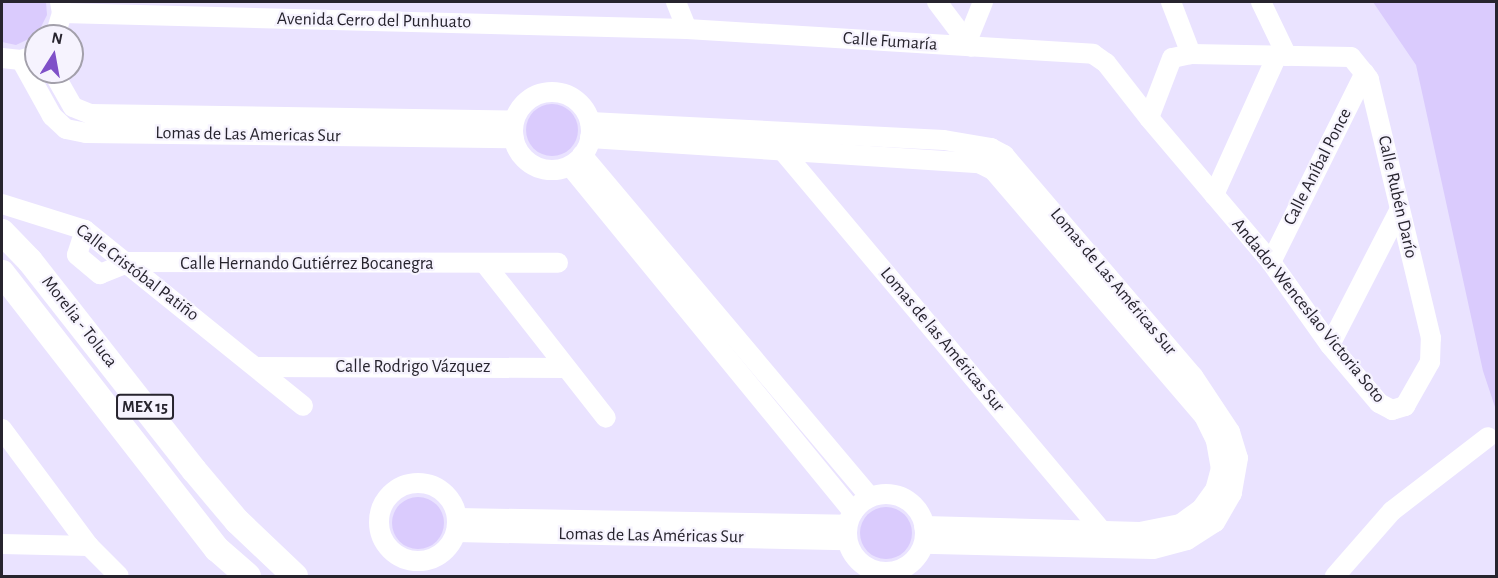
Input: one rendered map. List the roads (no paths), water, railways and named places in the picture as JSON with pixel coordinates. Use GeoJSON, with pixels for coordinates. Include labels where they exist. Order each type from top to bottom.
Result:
{"type":"FeatureCollection","features":[{"type":"Feature","properties":{"kind":"main road","name":"Morelia - Toluca"},"geometry":{"type":"LineString","coordinates":[[2,232],[30,261],[194,470],[237,521],[295,576]]}},
{"type":"Feature","properties":{"kind":"main road","name":"Morelia - Toluca"},"geometry":{"type":"LineString","coordinates":[[2,273],[46,334],[218,549],[248,576]]}},
{"type":"Feature","properties":{"kind":"street"},"geometry":{"type":"LineString","coordinates":[[676,2],[687,29]]}},
{"type":"Feature","properties":{"kind":"street"},"geometry":{"type":"LineString","coordinates":[[937,2],[969,43]]}},
{"type":"Feature","properties":{"kind":"street"},"geometry":{"type":"LineString","coordinates":[[969,43],[983,2]]}},
{"type":"Feature","properties":{"kind":"street"},"geometry":{"type":"LineString","coordinates":[[1149,118],[1182,56],[1172,2]]}},
{"type":"Feature","properties":{"kind":"street"},"geometry":{"type":"LineString","coordinates":[[1214,195],[1281,57],[1261,2]]}},
{"type":"Feature","properties":{"kind":"street"},"geometry":{"type":"LineString","coordinates":[[57,24],[61,7]]}},
{"type":"Feature","properties":{"kind":"street","name":"Avenida Cerro del Punhuato"},"geometry":{"type":"LineString","coordinates":[[61,7],[687,29]]}},
{"type":"Feature","properties":{"kind":"street","name":"Calle Fumaría"},"geometry":{"type":"LineString","coordinates":[[687,29],[969,43],[1093,54]]}},
{"type":"Feature","properties":{"kind":"street","name":"Andador Wenceslao Victoria Soto"},"geometry":{"type":"LineString","coordinates":[[1093,54],[1106,63],[1149,118],[1271,262],[1330,345],[1386,408],[1401,409],[1408,401]]}},
{"type":"Feature","properties":{"kind":"street"},"geometry":{"type":"LineString","coordinates":[[1182,56],[1351,57],[1365,73]]}},
{"type":"Feature","properties":{"kind":"street","name":"Lomas de Las Americas Sur"},"geometry":{"type":"LineString","coordinates":[[19,57],[52,116],[66,129],[86,133],[302,127],[514,130]]}},
{"type":"Feature","properties":{"kind":"street","name":"Calle Rubén Darío"},"geometry":{"type":"LineString","coordinates":[[1365,73],[1432,351],[1424,377],[1408,401]]}},
{"type":"Feature","properties":{"kind":"street","name":"Calle Aníbal Ponce"},"geometry":{"type":"LineString","coordinates":[[1271,262],[1365,73]]}},
{"type":"Feature","properties":{"kind":"street","name":"Lomas de Las Americas Sur"},"geometry":{"type":"LineString","coordinates":[[60,84],[72,107],[90,114],[302,127]]}},
{"type":"Feature","properties":{"kind":"street"},"geometry":{"type":"LineString","coordinates":[[583,145],[546,170],[535,166],[518,150],[514,130],[526,102],[536,96],[558,93],[578,102],[583,145],[715,339],[849,525],[862,565],[891,573],[917,558],[924,535],[919,513],[898,496],[870,497]]}},
{"type":"Feature","properties":{"kind":"street","name":"Lomas de Las Américas Sur"},"geometry":{"type":"LineString","coordinates":[[583,145],[769,131],[944,140],[991,148],[1004,155],[1204,416],[1216,441],[1221,468],[1215,490],[1201,509],[1180,524],[1140,532],[924,535]]}},
{"type":"Feature","properties":{"kind":"street","name":"Lomas de las Américas Sur"},"geometry":{"type":"LineString","coordinates":[[769,131],[782,150],[1116,548]]}},
{"type":"Feature","properties":{"kind":"street"},"geometry":{"type":"LineString","coordinates":[[583,145],[870,497]]}},
{"type":"Feature","properties":{"kind":"street","name":"Lomas de Las Américas Sur"},"geometry":{"type":"LineString","coordinates":[[583,145],[782,150],[979,163],[993,170],[1211,401],[1230,432],[1238,458],[1232,493],[1215,522],[1175,543],[1153,549],[924,535]]}},
{"type":"Feature","properties":{"kind":"street","name":"Calle Cristóbal Patiño"},"geometry":{"type":"LineString","coordinates":[[2,204],[85,230],[129,262],[259,367],[303,406]]}},
{"type":"Feature","properties":{"kind":"street"},"geometry":{"type":"LineString","coordinates":[[1330,345],[1399,211]]}},
{"type":"Feature","properties":{"kind":"street"},"geometry":{"type":"LineString","coordinates":[[2,224],[135,378],[238,513],[306,576]]}},
{"type":"Feature","properties":{"kind":"street"},"geometry":{"type":"LineString","coordinates":[[85,230],[77,255],[100,274],[129,262]]}},
{"type":"Feature","properties":{"kind":"street","name":"Calle Hernando Gutiérrez Bocanegra"},"geometry":{"type":"LineString","coordinates":[[129,262],[486,265],[558,263]]}},
{"type":"Feature","properties":{"kind":"street"},"geometry":{"type":"LineString","coordinates":[[486,265],[606,418]]}},
{"type":"Feature","properties":{"kind":"street"},"geometry":{"type":"LineString","coordinates":[[2,289],[46,334]]}},
{"type":"Feature","properties":{"kind":"street"},"geometry":{"type":"LineString","coordinates":[[715,339],[730,327]]}},
{"type":"Feature","properties":{"kind":"street","name":"Calle Rodrigo Vázquez"},"geometry":{"type":"LineString","coordinates":[[259,367],[566,368]]}},
{"type":"Feature","properties":{"kind":"street"},"geometry":{"type":"LineString","coordinates":[[2,429],[89,546],[119,576]]}},
{"type":"Feature","properties":{"kind":"street"},"geometry":{"type":"LineString","coordinates":[[1335,576],[1392,511],[1488,437]]}},
{"type":"Feature","properties":{"kind":"street"},"geometry":{"type":"LineString","coordinates":[[849,525],[870,497]]}},
{"type":"Feature","properties":{"kind":"street","name":"Lomas de Las Américas Sur"},"geometry":{"type":"LineString","coordinates":[[457,525],[651,528],[849,525]]}},
{"type":"Feature","properties":{"kind":"street"},"geometry":{"type":"LineString","coordinates":[[2,544],[89,546]]}}]}
